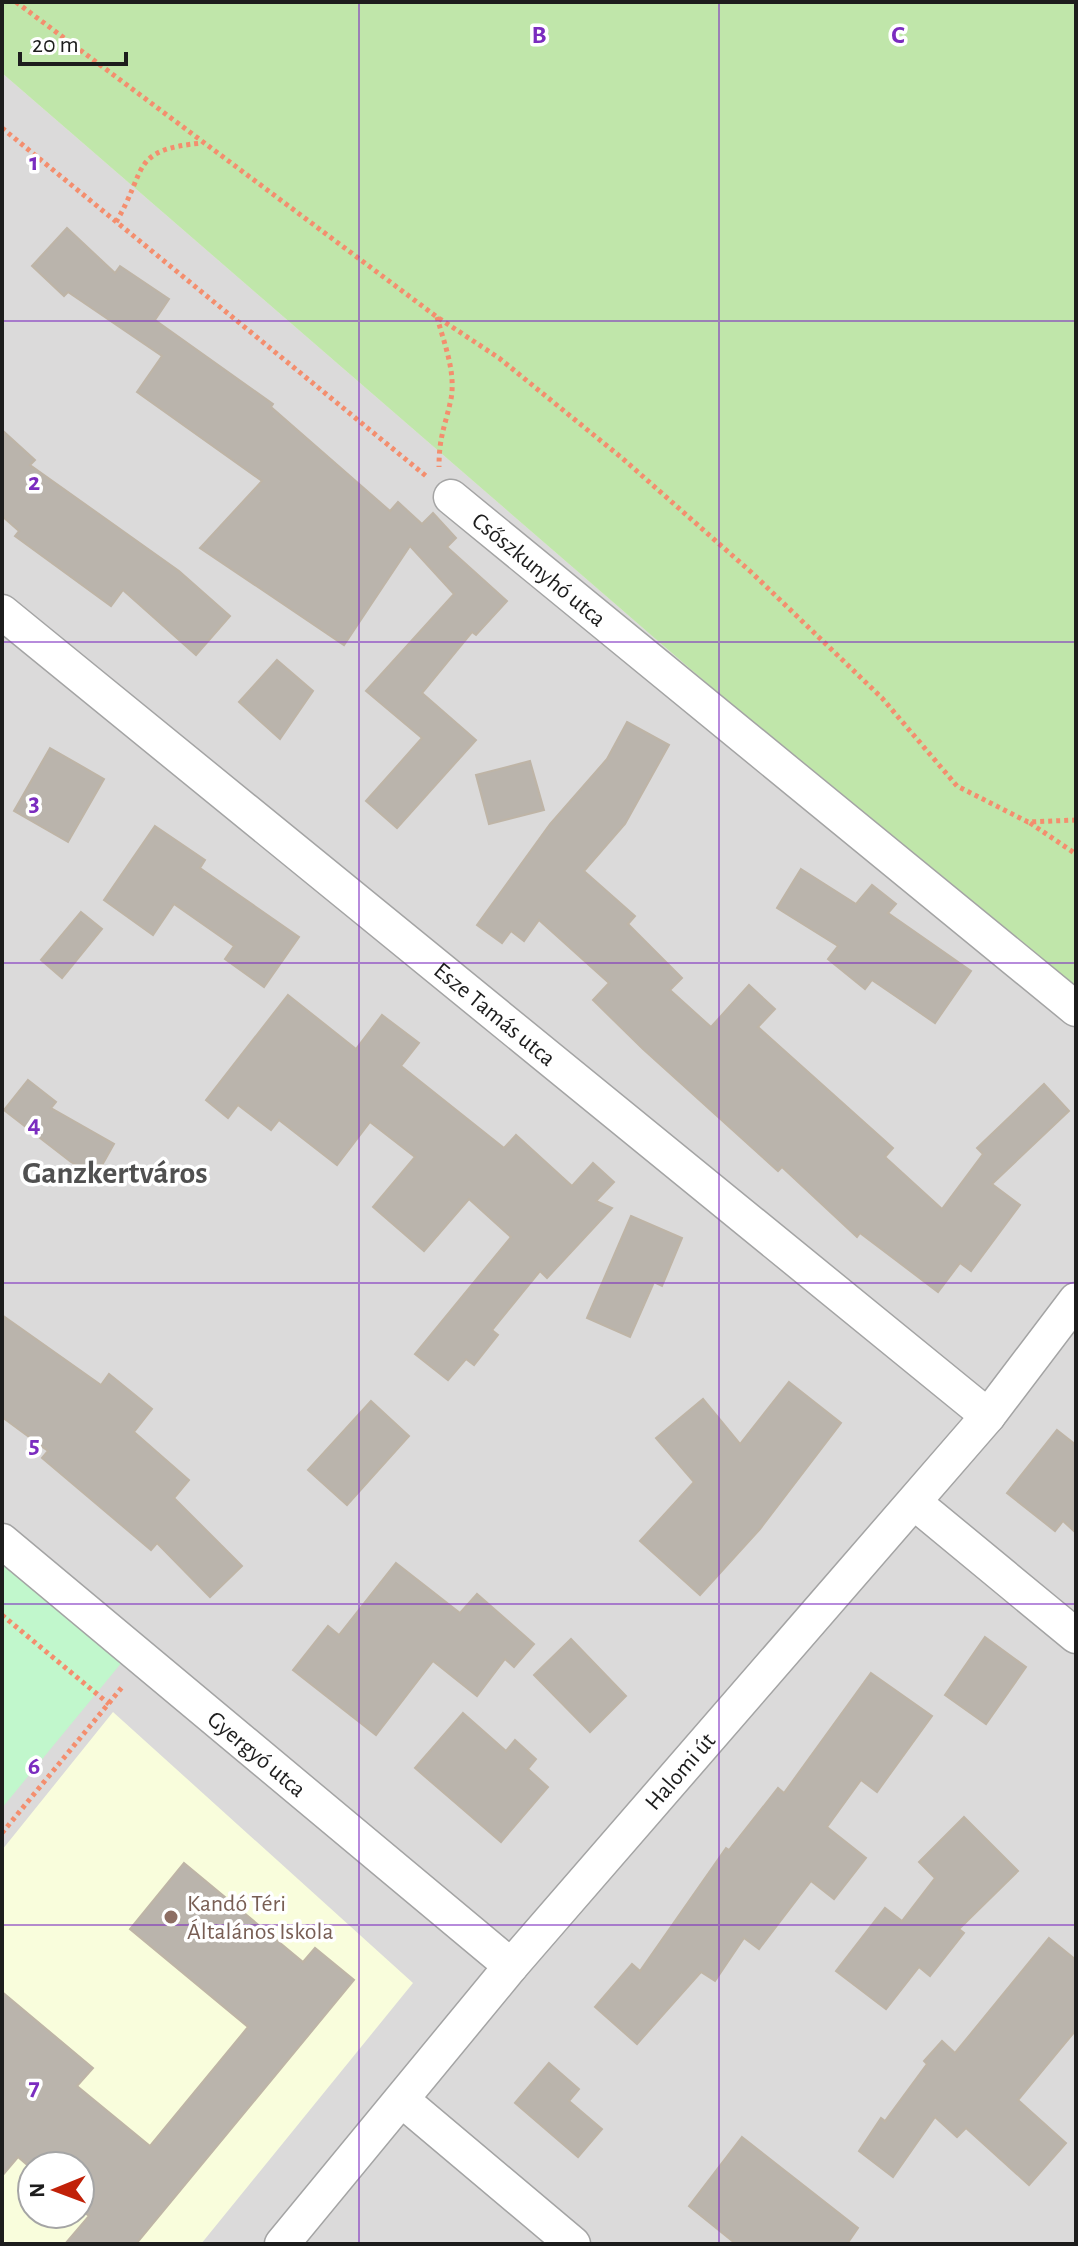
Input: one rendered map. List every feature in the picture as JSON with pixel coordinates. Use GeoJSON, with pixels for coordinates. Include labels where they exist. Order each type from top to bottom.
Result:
{"type":"FeatureCollection","features":[{"type":"Feature","properties":{"kind":"street","name":"Csőszkunyhó utca"},"geometry":{"type":"LineString","coordinates":[[451,497],[1076,1009]]}},
{"type":"Feature","properties":{"kind":"street","name":"Esze Tamás utca"},"geometry":{"type":"LineString","coordinates":[[2,612],[988,1416]]}},
{"type":"Feature","properties":{"kind":"street","name":"Halomi út"},"geometry":{"type":"LineString","coordinates":[[282,2244],[511,1966],[915,1503],[988,1416],[1076,1300]]}},
{"type":"Feature","properties":{"kind":"street"},"geometry":{"type":"LineString","coordinates":[[915,1503],[1076,1636]]}},
{"type":"Feature","properties":{"kind":"street","name":"Gyergyó utca"},"geometry":{"type":"LineString","coordinates":[[2,1541],[511,1966]]}},
{"type":"Feature","properties":{"kind":"street"},"geometry":{"type":"LineString","coordinates":[[402,2100],[573,2244]]}},
{"type":"Feature","properties":{"kind":"path"},"geometry":{"type":"LineString","coordinates":[[16,2],[437,317],[524,378],[622,458],[751,572],[882,698],[957,786],[1028,822],[1076,854]]}},
{"type":"Feature","properties":{"kind":"path","name":"Csőszkunyhó utca"},"geometry":{"type":"LineString","coordinates":[[2,128],[451,497]]}},
{"type":"Feature","properties":{"kind":"path"},"geometry":{"type":"LineString","coordinates":[[116,222],[128,202],[142,163],[156,151],[203,143]]}},
{"type":"Feature","properties":{"kind":"path"},"geometry":{"type":"LineString","coordinates":[[437,317],[451,367],[451,397],[439,435],[439,475],[451,497]]}},
{"type":"Feature","properties":{"kind":"path"},"geometry":{"type":"LineString","coordinates":[[1028,822],[1076,820]]}},
{"type":"Feature","properties":{"kind":"path"},"geometry":{"type":"LineString","coordinates":[[2,1615],[109,1704]]}},
{"type":"Feature","properties":{"kind":"path"},"geometry":{"type":"LineString","coordinates":[[2,1833],[145,1660]]}},
{"type":"Feature","properties":{"kind":"shaded area"},"geometry":{"type":"Polygon","coordinates":[[[2,73],[1076,1003],[1076,2244],[2,2244],[2,73]]]}},
{"type":"Feature","properties":{"kind":"shaded area","name":"Kandó Téri Általános Iskola"},"geometry":{"type":"Polygon","coordinates":[[[113,1712],[413,1983],[201,2244],[2,2244],[2,1850],[113,1712]]]}},
{"type":"Feature","properties":{"kind":"green space"},"geometry":{"type":"Polygon","coordinates":[[[2,2],[1076,2],[1076,1003],[2,73],[2,2]]]}},
{"type":"Feature","properties":{"kind":"green space"},"geometry":{"type":"Polygon","coordinates":[[[2,1541],[132,1650],[2,1808],[2,1541]]]}},
{"type":"Feature","properties":{"kind":"building"},"geometry":{"type":"Polygon","coordinates":[[[67,228],[115,273],[120,266],[169,299],[155,320],[273,404],[271,407],[390,511],[398,502],[422,524],[433,513],[456,538],[447,547],[507,601],[476,635],[472,632],[422,693],[476,740],[397,828],[366,801],[422,738],[366,691],[454,594],[410,546],[344,645],[200,548],[262,481],[137,392],[162,356],[68,292],[64,296],[32,266],[67,228]]]}},
{"type":"Feature","properties":{"kind":"building"},"geometry":{"type":"Polygon","coordinates":[[[2,430],[35,460],[30,465],[179,571],[230,616],[196,655],[123,590],[111,606],[15,536],[19,531],[2,516],[2,430]]]}},
{"type":"Feature","properties":{"kind":"building"},"geometry":{"type":"Polygon","coordinates":[[[277,660],[313,691],[280,739],[239,702],[277,660]]]}},
{"type":"Feature","properties":{"kind":"building"},"geometry":{"type":"Polygon","coordinates":[[[627,722],[669,745],[625,824],[584,871],[635,916],[628,924],[682,978],[670,990],[711,1027],[749,985],[775,1009],[758,1027],[893,1148],[885,1157],[942,1209],[983,1154],[977,1148],[1044,1084],[1069,1111],[992,1184],[1020,1205],[971,1271],[960,1263],[938,1292],[860,1233],[857,1237],[782,1167],[778,1171],[643,1049],[593,1000],[609,983],[539,920],[524,941],[511,931],[502,943],[477,925],[550,824],[607,759],[627,722]]]}},
{"type":"Feature","properties":{"kind":"building"},"geometry":{"type":"Polygon","coordinates":[[[50,748],[104,779],[68,842],[14,811],[50,748]]]}},
{"type":"Feature","properties":{"kind":"building"},"geometry":{"type":"Polygon","coordinates":[[[530,761],[544,810],[489,824],[476,775],[530,761]]]}},
{"type":"Feature","properties":{"kind":"building"},"geometry":{"type":"Polygon","coordinates":[[[155,826],[205,860],[200,868],[299,937],[264,987],[225,959],[234,946],[174,904],[153,935],[104,900],[155,826]]]}},
{"type":"Feature","properties":{"kind":"building"},"geometry":{"type":"Polygon","coordinates":[[[801,869],[856,904],[872,885],[896,904],[888,913],[971,971],[935,1023],[872,980],[865,989],[828,959],[838,946],[777,908],[801,869]]]}},
{"type":"Feature","properties":{"kind":"building"},"geometry":{"type":"Polygon","coordinates":[[[81,912],[102,929],[62,978],[41,960],[81,912]]]}},
{"type":"Feature","properties":{"kind":"building"},"geometry":{"type":"Polygon","coordinates":[[[288,995],[356,1049],[382,1015],[419,1043],[401,1066],[504,1148],[516,1135],[572,1186],[593,1163],[614,1182],[596,1201],[612,1208],[547,1278],[540,1271],[492,1330],[498,1335],[474,1365],[466,1359],[448,1380],[415,1354],[511,1237],[469,1199],[424,1251],[373,1207],[415,1157],[370,1122],[337,1165],[279,1120],[271,1130],[238,1105],[228,1118],[206,1100],[288,995]]]}},
{"type":"Feature","properties":{"kind":"building"},"geometry":{"type":"Polygon","coordinates":[[[28,1080],[56,1102],[51,1108],[114,1144],[96,1176],[71,1162],[4,1110],[28,1080]]]}},
{"type":"Feature","properties":{"kind":"building"},"geometry":{"type":"Polygon","coordinates":[[[631,1216],[682,1238],[662,1286],[654,1282],[630,1337],[587,1318],[631,1216]]]}},
{"type":"Feature","properties":{"kind":"building"},"geometry":{"type":"Polygon","coordinates":[[[2,1315],[101,1385],[109,1374],[152,1409],[134,1432],[189,1480],[174,1498],[242,1566],[210,1597],[157,1543],[151,1550],[42,1458],[48,1451],[2,1417],[2,1315]]]}},
{"type":"Feature","properties":{"kind":"building"},"geometry":{"type":"Polygon","coordinates":[[[789,1382],[841,1423],[760,1529],[700,1595],[640,1541],[694,1482],[656,1438],[703,1399],[740,1444],[789,1382]]]}},
{"type":"Feature","properties":{"kind":"building"},"geometry":{"type":"Polygon","coordinates":[[[371,1401],[409,1436],[347,1505],[308,1470],[371,1401]]]}},
{"type":"Feature","properties":{"kind":"building"},"geometry":{"type":"Polygon","coordinates":[[[1057,1430],[1076,1445],[1076,1533],[1063,1521],[1055,1531],[1007,1493],[1057,1430]]]}},
{"type":"Feature","properties":{"kind":"building"},"geometry":{"type":"Polygon","coordinates":[[[396,1563],[460,1613],[477,1594],[534,1644],[514,1667],[505,1659],[477,1696],[433,1661],[376,1735],[293,1670],[328,1626],[339,1635],[396,1563]]]}},
{"type":"Feature","properties":{"kind":"building"},"geometry":{"type":"Polygon","coordinates":[[[985,1637],[1026,1667],[986,1724],[945,1695],[985,1637]]]}},
{"type":"Feature","properties":{"kind":"building"},"geometry":{"type":"Polygon","coordinates":[[[571,1639],[626,1696],[590,1732],[534,1675],[571,1639]]]}},
{"type":"Feature","properties":{"kind":"building"},"geometry":{"type":"Polygon","coordinates":[[[871,1673],[932,1716],[877,1792],[861,1780],[827,1827],[866,1858],[834,1899],[811,1881],[759,1949],[744,1938],[715,1981],[701,1972],[637,2044],[595,2007],[632,1964],[640,1971],[726,1848],[729,1850],[778,1788],[784,1793],[871,1673]]]}},
{"type":"Feature","properties":{"kind":"building"},"geometry":{"type":"Polygon","coordinates":[[[463,1713],[506,1751],[515,1740],[536,1759],[528,1769],[548,1787],[501,1842],[415,1768],[463,1713]]]}},
{"type":"Feature","properties":{"kind":"building"},"geometry":{"type":"Polygon","coordinates":[[[964,1817],[1018,1871],[959,1929],[964,1933],[930,1976],[919,1967],[886,2009],[836,1971],[885,1908],[902,1921],[935,1878],[919,1862],[964,1817]]]}},
{"type":"Feature","properties":{"kind":"building"},"geometry":{"type":"Polygon","coordinates":[[[184,1863],[303,1962],[315,1948],[354,1980],[136,2244],[65,2244],[77,2230],[96,2230],[96,2150],[16,2150],[16,2159],[2,2176],[2,1992],[93,2068],[77,2086],[150,2146],[248,2027],[130,1929],[184,1863]]]}},
{"type":"Feature","properties":{"kind":"building"},"geometry":{"type":"Polygon","coordinates":[[[1049,1938],[1076,1960],[1076,2030],[1018,2100],[1066,2143],[1029,2185],[966,2128],[957,2137],[935,2117],[893,2177],[859,2151],[881,2118],[885,2121],[927,2064],[924,2061],[942,2041],[955,2053],[1049,1938]]]}},
{"type":"Feature","properties":{"kind":"building"},"geometry":{"type":"Polygon","coordinates":[[[549,2063],[579,2089],[569,2101],[602,2129],[578,2157],[515,2103],[549,2063]]]}},
{"type":"Feature","properties":{"kind":"building"},"geometry":{"type":"Polygon","coordinates":[[[742,2137],[858,2228],[847,2244],[736,2244],[689,2206],[742,2137]]]}},
{"type":"Feature","properties":{"kind":"place","name":"Kandó Téri Általános Iskola"},"geometry":{"type":"Point","coordinates":[171,1917]}},
{"type":"Feature","properties":{"kind":"district","name":"Ganzkertváros"},"geometry":{"type":"Point","coordinates":[115,1172]}}]}
